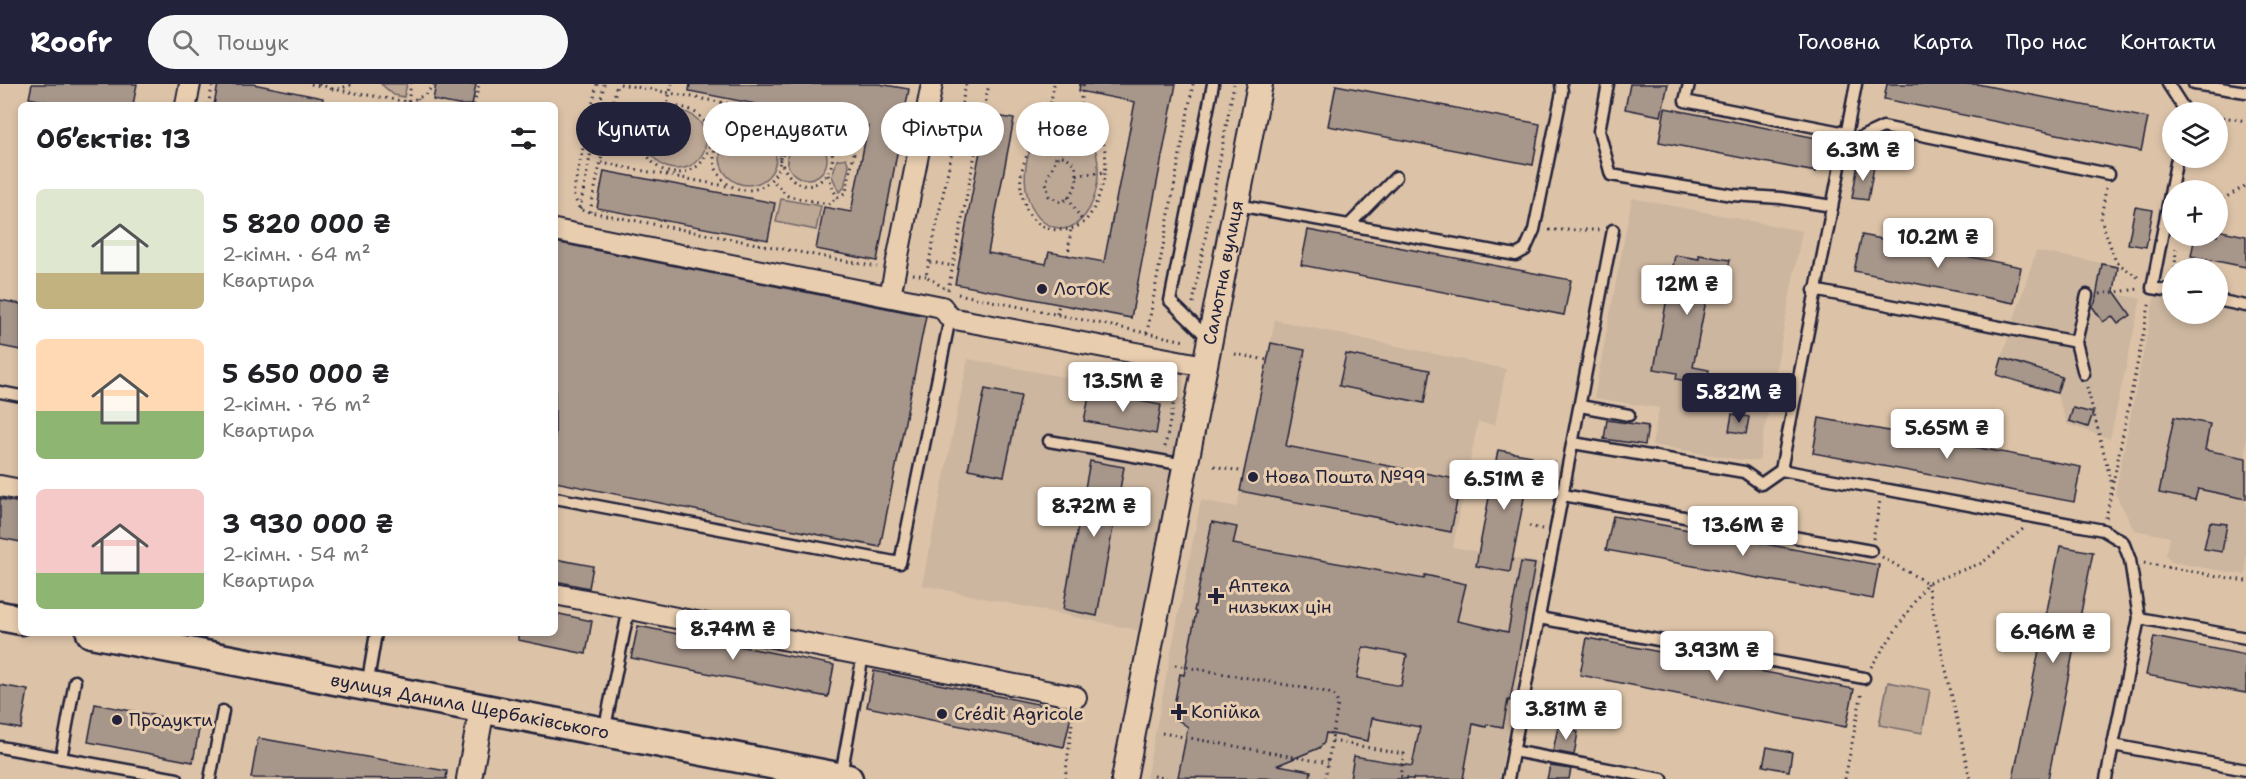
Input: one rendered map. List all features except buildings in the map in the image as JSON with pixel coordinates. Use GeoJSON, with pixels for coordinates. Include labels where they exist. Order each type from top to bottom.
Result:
{"type":"FeatureCollection","features":[{"type":"Feature","properties":{"kind":"main road"},"geometry":{"type":"LineString","coordinates":[[0,616],[18,619]]}},
{"type":"Feature","properties":{"kind":"main road","name":"вулиця Данила Щербаківського"},"geometry":{"type":"LineString","coordinates":[[128,636],[482,709],[844,778]]}},
{"type":"Feature","properties":{"kind":"street"},"geometry":{"type":"LineString","coordinates":[[187,102],[190,84]]}},
{"type":"Feature","properties":{"kind":"street"},"geometry":{"type":"LineString","coordinates":[[890,296],[932,84]]}},
{"type":"Feature","properties":{"kind":"street","name":"Салютна вулиця"},"geometry":{"type":"LineString","coordinates":[[1124,779],[1174,463],[1193,364],[1210,340],[1260,84]]}},
{"type":"Feature","properties":{"kind":"street"},"geometry":{"type":"LineString","coordinates":[[558,231],[942,307],[950,318],[1193,364]]}},
{"type":"Feature","properties":{"kind":"street"},"geometry":{"type":"LineString","coordinates":[[0,486],[18,489]]}},
{"type":"Feature","properties":{"kind":"street"},"geometry":{"type":"LineString","coordinates":[[558,595],[1076,697]]}},
{"type":"Feature","properties":{"kind":"street"},"geometry":{"type":"LineString","coordinates":[[469,779],[482,709]]}},
{"type":"Feature","properties":{"kind":"lane"},"geometry":{"type":"LineString","coordinates":[[1210,340],[1170,301],[1213,84]]}},
{"type":"Feature","properties":{"kind":"lane"},"geometry":{"type":"LineString","coordinates":[[1237,205],[1516,255],[1525,250],[1534,230],[1562,92],[1561,84]]}},
{"type":"Feature","properties":{"kind":"lane"},"geometry":{"type":"LineString","coordinates":[[1608,84],[1599,131],[1611,175],[1732,195],[1781,198],[1832,207]]}},
{"type":"Feature","properties":{"kind":"lane"},"geometry":{"type":"LineString","coordinates":[[1689,84],[1685,102],[1846,133]]}},
{"type":"Feature","properties":{"kind":"lane"},"geometry":{"type":"LineString","coordinates":[[1573,443],[1744,472],[1761,484],[1781,470],[1814,290],[1856,84]]}},
{"type":"Feature","properties":{"kind":"lane"},"geometry":{"type":"LineString","coordinates":[[2168,84],[2180,102]]}},
{"type":"Feature","properties":{"kind":"lane"},"geometry":{"type":"LineString","coordinates":[[2194,84],[2246,92]]}},
{"type":"Feature","properties":{"kind":"lane"},"geometry":{"type":"LineString","coordinates":[[1844,145],[1883,127],[2109,174]]}},
{"type":"Feature","properties":{"kind":"lane"},"geometry":{"type":"LineString","coordinates":[[2162,290],[2152,288],[2175,168]]}},
{"type":"Feature","properties":{"kind":"lane"},"geometry":{"type":"LineString","coordinates":[[1349,225],[1396,177]]}},
{"type":"Feature","properties":{"kind":"lane"},"geometry":{"type":"LineString","coordinates":[[1508,779],[1613,230]]}},
{"type":"Feature","properties":{"kind":"lane"},"geometry":{"type":"LineString","coordinates":[[1814,290],[2076,342]]}},
{"type":"Feature","properties":{"kind":"lane"},"geometry":{"type":"LineString","coordinates":[[2084,374],[2076,342],[2087,295]]}},
{"type":"Feature","properties":{"kind":"lane"},"geometry":{"type":"LineString","coordinates":[[2228,302],[2246,306]]}},
{"type":"Feature","properties":{"kind":"lane"},"geometry":{"type":"LineString","coordinates":[[558,499],[900,563],[950,318]]}},
{"type":"Feature","properties":{"kind":"lane"},"geometry":{"type":"LineString","coordinates":[[0,392],[18,395]]}},
{"type":"Feature","properties":{"kind":"lane"},"geometry":{"type":"LineString","coordinates":[[1580,406],[1629,415]]}},
{"type":"Feature","properties":{"kind":"lane"},"geometry":{"type":"LineString","coordinates":[[1049,441],[1174,463]]}},
{"type":"Feature","properties":{"kind":"lane"},"geometry":{"type":"LineString","coordinates":[[1781,470],[2103,531],[2123,542],[2130,561],[2139,618],[2106,779]]}},
{"type":"Feature","properties":{"kind":"lane"},"geometry":{"type":"LineString","coordinates":[[1563,495],[1871,551]]}},
{"type":"Feature","properties":{"kind":"lane"},"geometry":{"type":"LineString","coordinates":[[604,732],[629,608]]}},
{"type":"Feature","properties":{"kind":"lane"},"geometry":{"type":"LineString","coordinates":[[1539,618],[1864,678]]}},
{"type":"Feature","properties":{"kind":"lane"},"geometry":{"type":"LineString","coordinates":[[2139,618],[2246,638]]}},
{"type":"Feature","properties":{"kind":"lane"},"geometry":{"type":"LineString","coordinates":[[367,686],[375,636]]}},
{"type":"Feature","properties":{"kind":"lane"},"geometry":{"type":"LineString","coordinates":[[844,778],[864,655]]}},
{"type":"Feature","properties":{"kind":"lane"},"geometry":{"type":"LineString","coordinates":[[61,758],[75,681]]}},
{"type":"Feature","properties":{"kind":"lane"},"geometry":{"type":"LineString","coordinates":[[210,779],[223,711]]}},
{"type":"Feature","properties":{"kind":"lane"},"geometry":{"type":"LineString","coordinates":[[2113,745],[2246,770]]}},
{"type":"Feature","properties":{"kind":"lane"},"geometry":{"type":"LineString","coordinates":[[0,747],[177,779]]}},
{"type":"Feature","properties":{"kind":"lane"},"geometry":{"type":"LineString","coordinates":[[1514,751],[1662,779]]}},
{"type":"Feature","properties":{"kind":"path"},"geometry":{"type":"LineString","coordinates":[[209,102],[213,84]]}},
{"type":"Feature","properties":{"kind":"path"},"geometry":{"type":"LineString","coordinates":[[311,84],[408,102],[424,95],[434,84]]}},
{"type":"Feature","properties":{"kind":"path"},"geometry":{"type":"LineString","coordinates":[[332,89],[354,84]]}},
{"type":"Feature","properties":{"kind":"path"},"geometry":{"type":"LineString","coordinates":[[408,102],[411,84]]}},
{"type":"Feature","properties":{"kind":"path"},"geometry":{"type":"LineString","coordinates":[[475,102],[478,84]]}},
{"type":"Feature","properties":{"kind":"path"},"geometry":{"type":"LineString","coordinates":[[597,84],[573,194],[580,210],[926,276],[953,293],[1185,341],[1193,364],[1174,463]]}},
{"type":"Feature","properties":{"kind":"path"},"geometry":{"type":"LineString","coordinates":[[575,234],[604,84]]}},
{"type":"Feature","properties":{"kind":"path"},"geometry":{"type":"LineString","coordinates":[[590,213],[619,84],[718,102]]}},
{"type":"Feature","properties":{"kind":"path"},"geometry":{"type":"LineString","coordinates":[[668,102],[672,84]]}},
{"type":"Feature","properties":{"kind":"path"},"geometry":{"type":"LineString","coordinates":[[926,276],[966,84]]}},
{"type":"Feature","properties":{"kind":"path"},"geometry":{"type":"LineString","coordinates":[[948,290],[989,84]]}},
{"type":"Feature","properties":{"kind":"path"},"geometry":{"type":"LineString","coordinates":[[1050,102],[1054,84]]}},
{"type":"Feature","properties":{"kind":"path"},"geometry":{"type":"LineString","coordinates":[[1026,156],[1021,185],[1025,206],[1033,219],[1047,227],[1061,231],[1083,222],[1091,212],[1100,191],[1106,160],[1097,127],[1081,110],[1084,84]]}},
{"type":"Feature","properties":{"kind":"path"},"geometry":{"type":"LineString","coordinates":[[1147,333],[1194,84]]}},
{"type":"Feature","properties":{"kind":"path"},"geometry":{"type":"LineString","coordinates":[[1189,320],[1234,84]]}},
{"type":"Feature","properties":{"kind":"path"},"geometry":{"type":"LineString","coordinates":[[417,102],[418,98]]}},
{"type":"Feature","properties":{"kind":"path"},"geometry":{"type":"LineString","coordinates":[[691,110],[696,112],[703,121]]}},
{"type":"Feature","properties":{"kind":"path"},"geometry":{"type":"LineString","coordinates":[[2228,118],[2246,121]]}},
{"type":"Feature","properties":{"kind":"path"},"geometry":{"type":"LineString","coordinates":[[648,156],[660,169],[669,174],[689,171],[706,156]]}},
{"type":"Feature","properties":{"kind":"path"},"geometry":{"type":"LineString","coordinates":[[714,156],[718,174],[733,188]]}},
{"type":"Feature","properties":{"kind":"path"},"geometry":{"type":"LineString","coordinates":[[601,163],[669,174],[743,191],[754,190],[772,180],[778,171],[780,156]]}},
{"type":"Feature","properties":{"kind":"path"},"geometry":{"type":"LineString","coordinates":[[782,156],[780,160],[785,172],[798,183],[814,184],[828,175]]}},
{"type":"Feature","properties":{"kind":"path"},"geometry":{"type":"LineString","coordinates":[[832,156],[828,175],[837,198]]}},
{"type":"Feature","properties":{"kind":"path"},"geometry":{"type":"LineString","coordinates":[[772,180],[788,196],[828,204],[846,192],[853,156]]}},
{"type":"Feature","properties":{"kind":"path"},"geometry":{"type":"LineString","coordinates":[[1055,156],[1046,182],[1049,196],[1060,202],[1068,197],[1077,175],[1076,164],[1071,158],[1062,156],[1056,159]]}},
{"type":"Feature","properties":{"kind":"path"},"geometry":{"type":"LineString","coordinates":[[1077,175],[1105,172]]}},
{"type":"Feature","properties":{"kind":"path"},"geometry":{"type":"LineString","coordinates":[[2109,174],[2101,219],[2116,262],[2152,288]]}},
{"type":"Feature","properties":{"kind":"path"},"geometry":{"type":"LineString","coordinates":[[2228,196],[2246,186]]}},
{"type":"Feature","properties":{"kind":"path"},"geometry":{"type":"LineString","coordinates":[[1068,197],[1083,222]]}},
{"type":"Feature","properties":{"kind":"path"},"geometry":{"type":"LineString","coordinates":[[1068,256],[1071,228]]}},
{"type":"Feature","properties":{"kind":"path"},"geometry":{"type":"LineString","coordinates":[[1534,230],[1613,230]]}},
{"type":"Feature","properties":{"kind":"path"},"geometry":{"type":"LineString","coordinates":[[2175,258],[2176,246]]}},
{"type":"Feature","properties":{"kind":"path"},"geometry":{"type":"LineString","coordinates":[[930,262],[953,266]]}},
{"type":"Feature","properties":{"kind":"path"},"geometry":{"type":"LineString","coordinates":[[2087,295],[2152,288]]}},
{"type":"Feature","properties":{"kind":"path"},"geometry":{"type":"LineString","coordinates":[[2103,531],[2152,288]]}},
{"type":"Feature","properties":{"kind":"path"},"geometry":{"type":"LineString","coordinates":[[1057,315],[1059,304]]}},
{"type":"Feature","properties":{"kind":"path"},"geometry":{"type":"LineString","coordinates":[[1235,354],[1267,360]]}},
{"type":"Feature","properties":{"kind":"path"},"geometry":{"type":"LineString","coordinates":[[2084,374],[2112,487]]}},
{"type":"Feature","properties":{"kind":"path"},"geometry":{"type":"LineString","coordinates":[[1214,466],[1244,472]]}},
{"type":"Feature","properties":{"kind":"path"},"geometry":{"type":"LineString","coordinates":[[1882,489],[1871,551],[1927,583],[1970,779]]}},
{"type":"Feature","properties":{"kind":"path"},"geometry":{"type":"LineString","coordinates":[[1845,779],[1864,678],[1927,583],[1982,563],[2036,518]]}},
{"type":"Feature","properties":{"kind":"path"},"geometry":{"type":"LineString","coordinates":[[2130,561],[2246,581]]}},
{"type":"Feature","properties":{"kind":"path"},"geometry":{"type":"LineString","coordinates":[[1175,665],[1328,692],[1335,696],[1338,704],[1325,779]]}},
{"type":"Feature","properties":{"kind":"path"},"geometry":{"type":"LineString","coordinates":[[1065,779],[1076,697]]}},
{"type":"Feature","properties":{"kind":"path"},"geometry":{"type":"LineString","coordinates":[[1162,732],[1328,763]]}},
{"type":"Feature","properties":{"kind":"path"},"geometry":{"type":"LineString","coordinates":[[1332,741],[1404,754],[1400,776],[1414,779]]}},
{"type":"Feature","properties":{"kind":"path"},"geometry":{"type":"LineString","coordinates":[[1154,776],[1169,779]]}},
{"type":"Feature","properties":{"kind":"shaded area"},"geometry":{"type":"Polygon","coordinates":[[[381,84],[407,84],[404,97],[394,95],[381,84]]]}},
{"type":"Feature","properties":{"kind":"shaded area"},"geometry":{"type":"Polygon","coordinates":[[[691,115],[701,124],[703,153],[698,161],[683,169],[671,169],[656,161],[653,156],[691,156],[691,115]]]}},
{"type":"Feature","properties":{"kind":"shaded area"},"geometry":{"type":"Polygon","coordinates":[[[720,156],[776,156],[774,168],[768,177],[759,183],[748,185],[737,183],[728,177],[722,168],[720,157],[720,156]]]}},
{"type":"Feature","properties":{"kind":"shaded area"},"geometry":{"type":"Polygon","coordinates":[[[788,156],[826,156],[825,167],[821,173],[807,179],[793,173],[787,159],[788,156]]]}},
{"type":"Feature","properties":{"kind":"shaded area"},"geometry":{"type":"Polygon","coordinates":[[[1028,156],[1096,156],[1097,185],[1093,201],[1086,214],[1076,224],[1063,229],[1054,227],[1034,212],[1026,186],[1028,156]]]}},
{"type":"Feature","properties":{"kind":"shaded area"},"geometry":{"type":"Polygon","coordinates":[[[846,158],[849,166],[844,188],[839,192],[832,176],[837,160],[846,158]]]}},
{"type":"Feature","properties":{"kind":"shaded area"},"geometry":{"type":"Polygon","coordinates":[[[1632,198],[1802,231],[1759,461],[1652,445],[1659,408],[1594,398],[1632,198]]]}},
{"type":"Feature","properties":{"kind":"shaded area"},"geometry":{"type":"Polygon","coordinates":[[[781,199],[821,206],[816,230],[776,222],[781,199]]]}},
{"type":"Feature","properties":{"kind":"shaded area"},"geometry":{"type":"Polygon","coordinates":[[[2036,251],[2119,266],[2114,293],[2141,299],[2110,439],[2067,424],[2057,395],[1996,376],[2036,251]]]}},
{"type":"Feature","properties":{"kind":"shaded area"},"geometry":{"type":"Polygon","coordinates":[[[2155,294],[2162,295],[2162,324],[2228,324],[2228,308],[2246,311],[2246,575],[2171,562],[2166,555],[2170,537],[2134,530],[2115,493],[2155,294]]]}},
{"type":"Feature","properties":{"kind":"shaded area"},"geometry":{"type":"Polygon","coordinates":[[[1275,320],[1506,369],[1495,425],[1478,422],[1453,547],[1540,563],[1499,779],[1146,779],[1201,500],[1237,507],[1275,320]]]}},
{"type":"Feature","properties":{"kind":"shaded area"},"geometry":{"type":"Polygon","coordinates":[[[968,359],[1187,400],[1141,631],[922,585],[968,359]]]}},
{"type":"Feature","properties":{"kind":"shaded area"},"geometry":{"type":"Polygon","coordinates":[[[1888,682],[1930,690],[1922,733],[1879,725],[1888,682]]]}},
{"type":"Feature","properties":{"kind":"place","name":"ЛотОК"},"geometry":{"type":"Point","coordinates":[1042,289]}},
{"type":"Feature","properties":{"kind":"place","name":"Нова Пошта №99"},"geometry":{"type":"Point","coordinates":[1253,477]}},
{"type":"Feature","properties":{"kind":"place","name":"Аптека низьких цін"},"geometry":{"type":"Point","coordinates":[1216,596]}},
{"type":"Feature","properties":{"kind":"place","name":"Копійка"},"geometry":{"type":"Point","coordinates":[1179,712]}},
{"type":"Feature","properties":{"kind":"place","name":"Crédit Agricole"},"geometry":{"type":"Point","coordinates":[942,714]}},
{"type":"Feature","properties":{"kind":"place","name":"Продукти"},"geometry":{"type":"Point","coordinates":[117,720]}}]}
